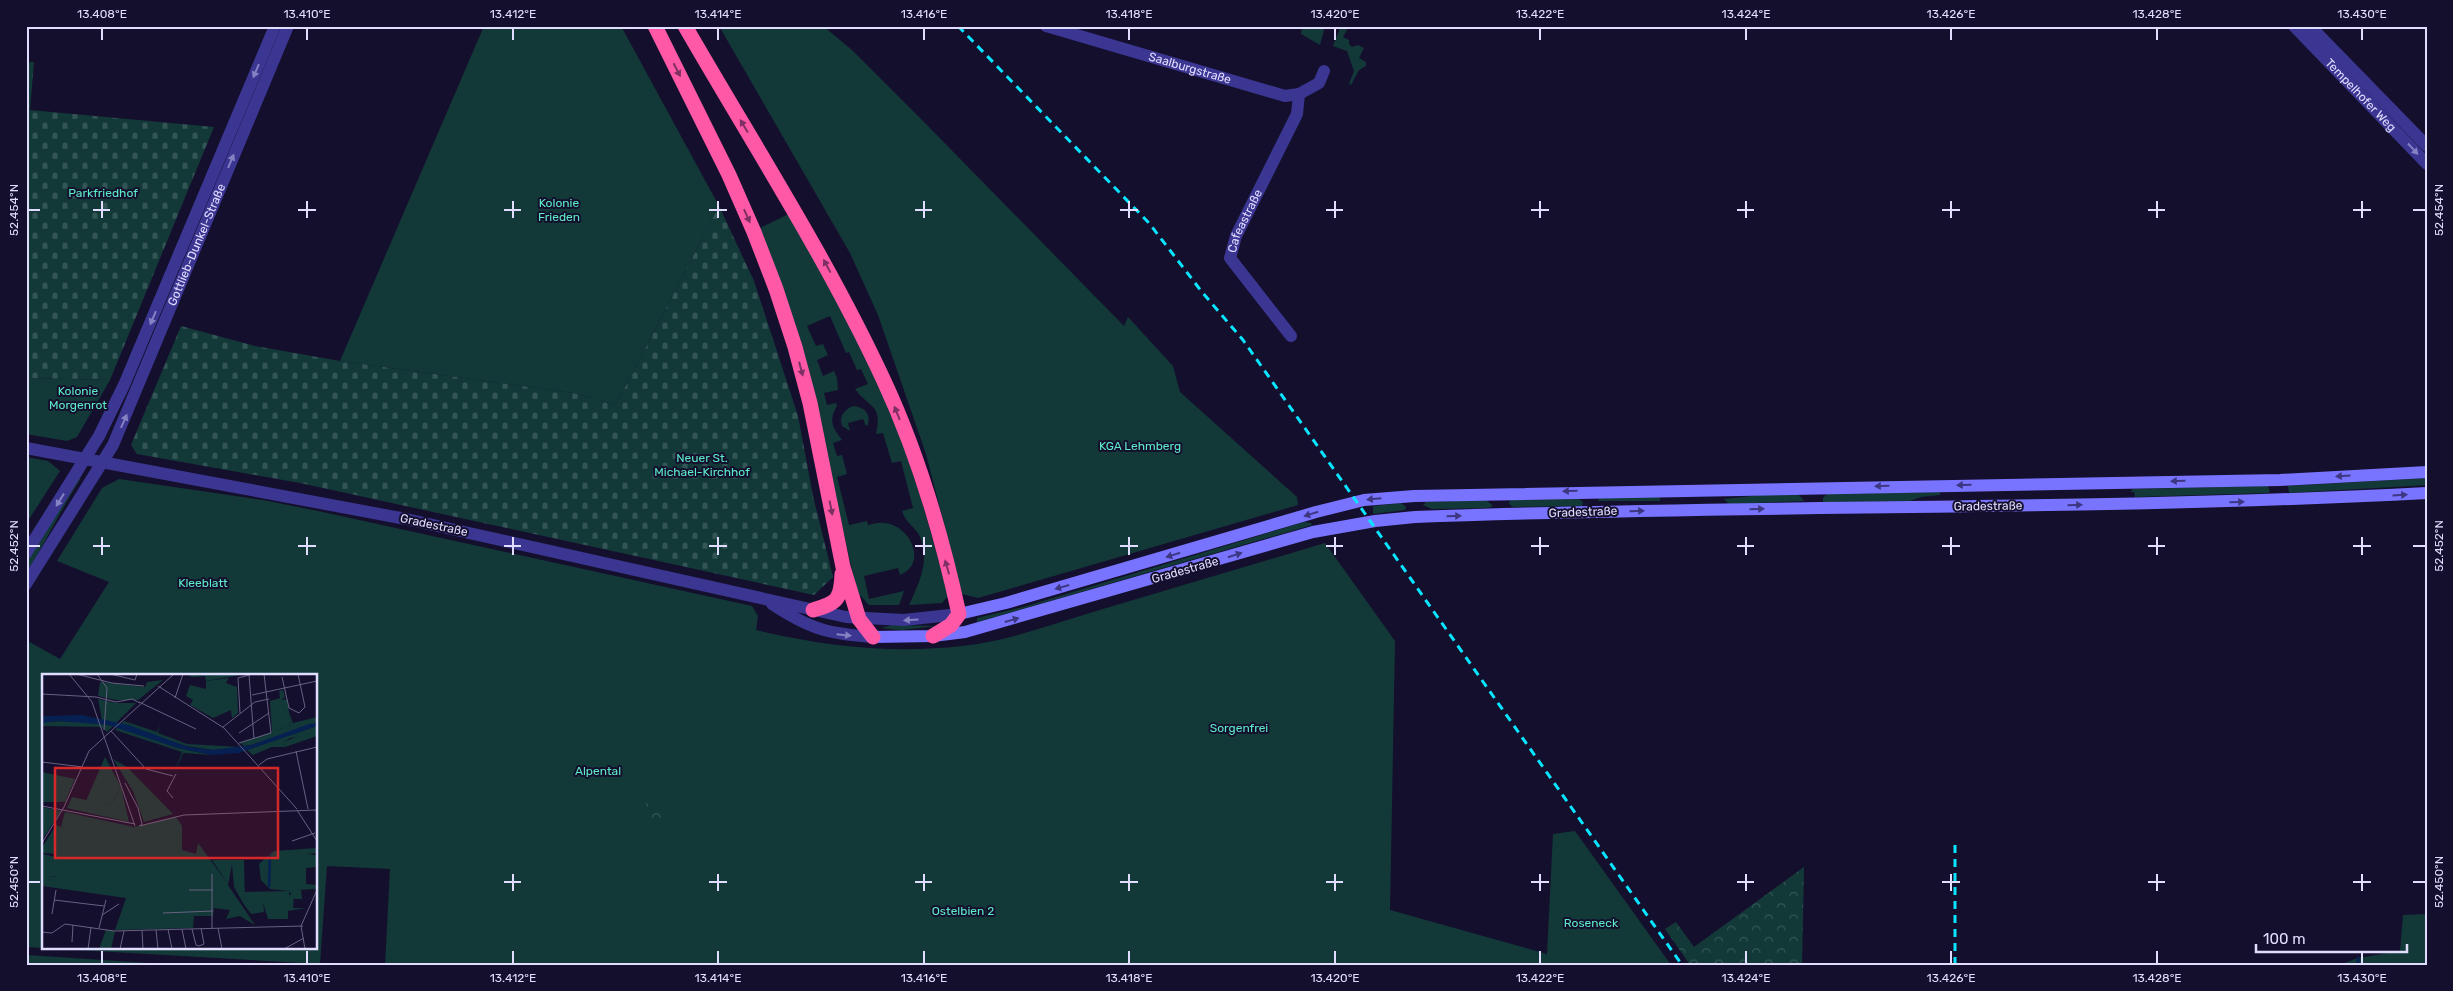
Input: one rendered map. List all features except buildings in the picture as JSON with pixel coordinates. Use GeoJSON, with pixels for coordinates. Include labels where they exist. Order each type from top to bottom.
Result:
{"type":"FeatureCollection","features":[{"type":"Feature","properties":{"kind":"highway"},"geometry":{"type":"LineString","coordinates":[[655,26],[729,175],[776,289],[795,347],[810,404],[843,567],[859,619],[873,637]]}},
{"type":"Feature","properties":{"kind":"highway"},"geometry":{"type":"LineString","coordinates":[[685,26],[824,261],[885,383],[910,443],[928,498],[959,614],[951,626],[933,636]]}},
{"type":"Feature","properties":{"kind":"highway"},"geometry":{"type":"LineString","coordinates":[[813,610],[831,605],[838,598],[841,592],[843,567]]}},
{"type":"Feature","properties":{"kind":"main road","name":"Gradestraße"},"geometry":{"type":"LineString","coordinates":[[959,614],[1016,601],[1364,500],[1501,493],[2280,480],[2427,472]]}},
{"type":"Feature","properties":{"kind":"main road","name":"Gradestraße"},"geometry":{"type":"LineString","coordinates":[[873,637],[933,636],[985,627],[1313,532],[1376,521],[1415,517],[1658,510],[2152,504],[2427,493]]}},
{"type":"Feature","properties":{"kind":"street","name":"Gottlieb-Dunkel-Straße"},"geometry":{"type":"LineString","coordinates":[[26,552],[86,458],[124,385],[275,26]]}},
{"type":"Feature","properties":{"kind":"street","name":"Gottlieb-Dunkel-Straße"},"geometry":{"type":"LineString","coordinates":[[26,584],[113,445],[288,26]]}},
{"type":"Feature","properties":{"kind":"street","name":"Saalburgstraße"},"geometry":{"type":"LineString","coordinates":[[1046,26],[1285,96],[1299,94]]}},
{"type":"Feature","properties":{"kind":"street","name":"Tempelhofer Weg"},"geometry":{"type":"LineString","coordinates":[[2294,26],[2427,164]]}},
{"type":"Feature","properties":{"kind":"street","name":"Tempelhofer Weg"},"geometry":{"type":"LineString","coordinates":[[2310,26],[2427,146]]}},
{"type":"Feature","properties":{"kind":"street"},"geometry":{"type":"LineString","coordinates":[[1299,94],[1319,83],[1324,71]]}},
{"type":"Feature","properties":{"kind":"street","name":"Cafeastraße"},"geometry":{"type":"LineString","coordinates":[[1291,336],[1230,258],[1236,236],[1297,114],[1299,94]]}},
{"type":"Feature","properties":{"kind":"street","name":"Gradestraße"},"geometry":{"type":"LineString","coordinates":[[26,448],[406,519],[859,619],[904,620],[959,614]]}},
{"type":"Feature","properties":{"kind":"street","name":"Gradestraße"},"geometry":{"type":"LineString","coordinates":[[764,599],[814,628],[828,633],[873,637]]}},
{"type":"Feature","properties":{"kind":"green space","name":"Kolonie Frieden"},"geometry":{"type":"Polygon","coordinates":[[[484,26],[621,26],[719,206],[616,405],[573,393],[340,361],[484,26]]]}},
{"type":"Feature","properties":{"kind":"green space","name":"KGA Lehmberg"},"geometry":{"type":"Polygon","coordinates":[[[719,26],[823,26],[852,50],[1124,326],[1128,317],[1173,366],[1180,392],[1297,497],[1298,505],[978,598],[962,594],[926,454],[878,315],[850,253],[719,26]]]}},
{"type":"Feature","properties":{"kind":"green space"},"geometry":{"type":"Polygon","coordinates":[[[1302,26],[1325,26],[1320,45],[1301,34],[1302,26]]]}},
{"type":"Feature","properties":{"kind":"green space"},"geometry":{"type":"Polygon","coordinates":[[[1341,26],[1349,26],[1343,37],[1349,40],[1349,44],[1352,47],[1358,45],[1364,48],[1359,58],[1366,62],[1366,66],[1359,70],[1351,85],[1349,84],[1354,71],[1347,51],[1333,46],[1341,26]]]}},
{"type":"Feature","properties":{"kind":"green space","name":"Parkfriedhof"},"geometry":{"type":"Polygon","coordinates":[[[26,62],[34,62],[30,110],[214,127],[110,380],[26,378],[26,62]]]}},
{"type":"Feature","properties":{"kind":"green space","name":"Neuer St. Michael-Kirchhof"},"geometry":{"type":"Polygon","coordinates":[[[719,206],[754,281],[798,416],[813,496],[833,577],[814,595],[300,483],[137,454],[131,445],[181,326],[255,346],[340,361],[573,393],[616,405],[719,206]]]}},
{"type":"Feature","properties":{"kind":"green space"},"geometry":{"type":"Polygon","coordinates":[[[789,214],[852,328],[893,417],[916,484],[943,577],[948,596],[942,603],[909,605],[920,579],[924,551],[918,533],[902,511],[913,508],[901,461],[892,463],[883,433],[876,434],[878,417],[876,412],[855,389],[868,384],[861,369],[857,370],[849,352],[846,353],[830,316],[807,326],[816,346],[823,344],[828,355],[817,360],[823,376],[834,371],[837,378],[838,390],[824,393],[827,405],[836,403],[837,406],[832,420],[836,432],[842,440],[833,443],[837,456],[842,455],[847,474],[837,477],[849,525],[867,521],[868,525],[884,523],[893,525],[908,537],[914,554],[913,562],[909,569],[900,575],[898,568],[864,576],[869,599],[904,591],[899,605],[869,605],[857,592],[830,472],[760,228],[789,214]]]}},
{"type":"Feature","properties":{"kind":"green space","name":"Kolonie Morgenrot"},"geometry":{"type":"Polygon","coordinates":[[[26,378],[110,380],[77,437],[67,441],[26,434],[26,378]]]}},
{"type":"Feature","properties":{"kind":"green space"},"geometry":{"type":"Polygon","coordinates":[[[853,406],[866,411],[869,421],[866,426],[863,419],[848,423],[850,431],[842,426],[841,419],[845,411],[853,406]]]}},
{"type":"Feature","properties":{"kind":"green space"},"geometry":{"type":"Polygon","coordinates":[[[26,457],[48,461],[60,471],[26,524],[26,457]]]}},
{"type":"Feature","properties":{"kind":"green space"},"geometry":{"type":"Polygon","coordinates":[[[77,478],[81,478],[26,573],[26,560],[77,478]]]}},
{"type":"Feature","properties":{"kind":"green space"},"geometry":{"type":"Polygon","coordinates":[[[2427,478],[2427,485],[2289,493],[2288,486],[2427,478]]]}},
{"type":"Feature","properties":{"kind":"green space"},"geometry":{"type":"Polygon","coordinates":[[[119,479],[263,500],[318,511],[752,606],[758,616],[756,630],[781,636],[858,647],[909,649],[962,646],[995,641],[1325,543],[1395,641],[1390,910],[1547,954],[1553,834],[1575,831],[1671,965],[385,965],[390,869],[327,866],[320,964],[43,948],[318,948],[318,674],[42,674],[42,948],[26,947],[26,640],[60,659],[109,582],[57,561],[102,488],[119,479]]]}},
{"type":"Feature","properties":{"kind":"green space"},"geometry":{"type":"Polygon","coordinates":[[[2268,486],[2270,492],[2268,493],[2135,497],[2134,492],[2130,492],[2133,489],[2268,486]]]}},
{"type":"Feature","properties":{"kind":"green space"},"geometry":{"type":"Polygon","coordinates":[[[1940,492],[1940,495],[1921,497],[1910,501],[1823,502],[1823,498],[1827,494],[1940,492]]]}},
{"type":"Feature","properties":{"kind":"green space"},"geometry":{"type":"Polygon","coordinates":[[[1761,495],[1799,495],[1804,501],[1729,504],[1724,499],[1761,495]]]}},
{"type":"Feature","properties":{"kind":"green space"},"geometry":{"type":"Polygon","coordinates":[[[1660,497],[1660,501],[1598,501],[1599,498],[1660,497]]]}},
{"type":"Feature","properties":{"kind":"green space"},"geometry":{"type":"Polygon","coordinates":[[[1579,499],[1583,502],[1582,506],[1513,507],[1509,504],[1510,500],[1579,499]]]}},
{"type":"Feature","properties":{"kind":"green space"},"geometry":{"type":"Polygon","coordinates":[[[1486,500],[1493,506],[1488,508],[1432,509],[1423,505],[1426,502],[1486,500]]]}},
{"type":"Feature","properties":{"kind":"green space"},"geometry":{"type":"Polygon","coordinates":[[[1401,503],[1406,507],[1405,510],[1373,514],[1373,506],[1401,503]]]}},
{"type":"Feature","properties":{"kind":"green space"},"geometry":{"type":"Polygon","coordinates":[[[1304,522],[1311,523],[1312,525],[977,622],[977,618],[1023,607],[1304,522]]]}},
{"type":"Feature","properties":{"kind":"green space"},"geometry":{"type":"Polygon","coordinates":[[[893,625],[937,626],[901,630],[881,628],[893,625]]]}},
{"type":"Feature","properties":{"kind":"green space"},"geometry":{"type":"Polygon","coordinates":[[[646,802],[663,803],[662,822],[645,821],[646,802]]]}},
{"type":"Feature","properties":{"kind":"green space"},"geometry":{"type":"Polygon","coordinates":[[[1804,867],[1802,965],[1690,965],[1665,929],[1676,922],[1694,947],[1804,867]]]}},
{"type":"Feature","properties":{"kind":"green space"},"geometry":{"type":"Polygon","coordinates":[[[2427,914],[2427,965],[2339,965],[2358,958],[2400,951],[2403,915],[2427,914]]]}},
{"type":"Feature","properties":{"kind":"green space"},"geometry":{"type":"Polygon","coordinates":[[[26,955],[180,965],[26,965],[26,955]]]}},
{"type":"Feature","properties":{"kind":"waterway"},"geometry":{"type":"LineString","coordinates":[[2358,958],[2358,965]]}},
{"type":"Feature","properties":{"kind":"railway"},"geometry":{"type":"LineString","coordinates":[[958,26],[1149,223],[1202,292],[1243,340],[1682,965]]}},
{"type":"Feature","properties":{"kind":"railway"},"geometry":{"type":"LineString","coordinates":[[1955,841],[1955,965]]}},
{"type":"Feature","properties":{"kind":"park label","name":"Kleeblatt"},"geometry":{"type":"Point","coordinates":[203,583]}},
{"type":"Feature","properties":{"kind":"park label","name":"Sorgenfrei"},"geometry":{"type":"Point","coordinates":[1239,728]}},
{"type":"Feature","properties":{"kind":"park label","name":"Alpental"},"geometry":{"type":"Point","coordinates":[598,771]}},
{"type":"Feature","properties":{"kind":"park label","name":"Ostelbien 2"},"geometry":{"type":"Point","coordinates":[963,911]}},
{"type":"Feature","properties":{"kind":"park label","name":"Roseneck"},"geometry":{"type":"Point","coordinates":[1591,923]}}]}
